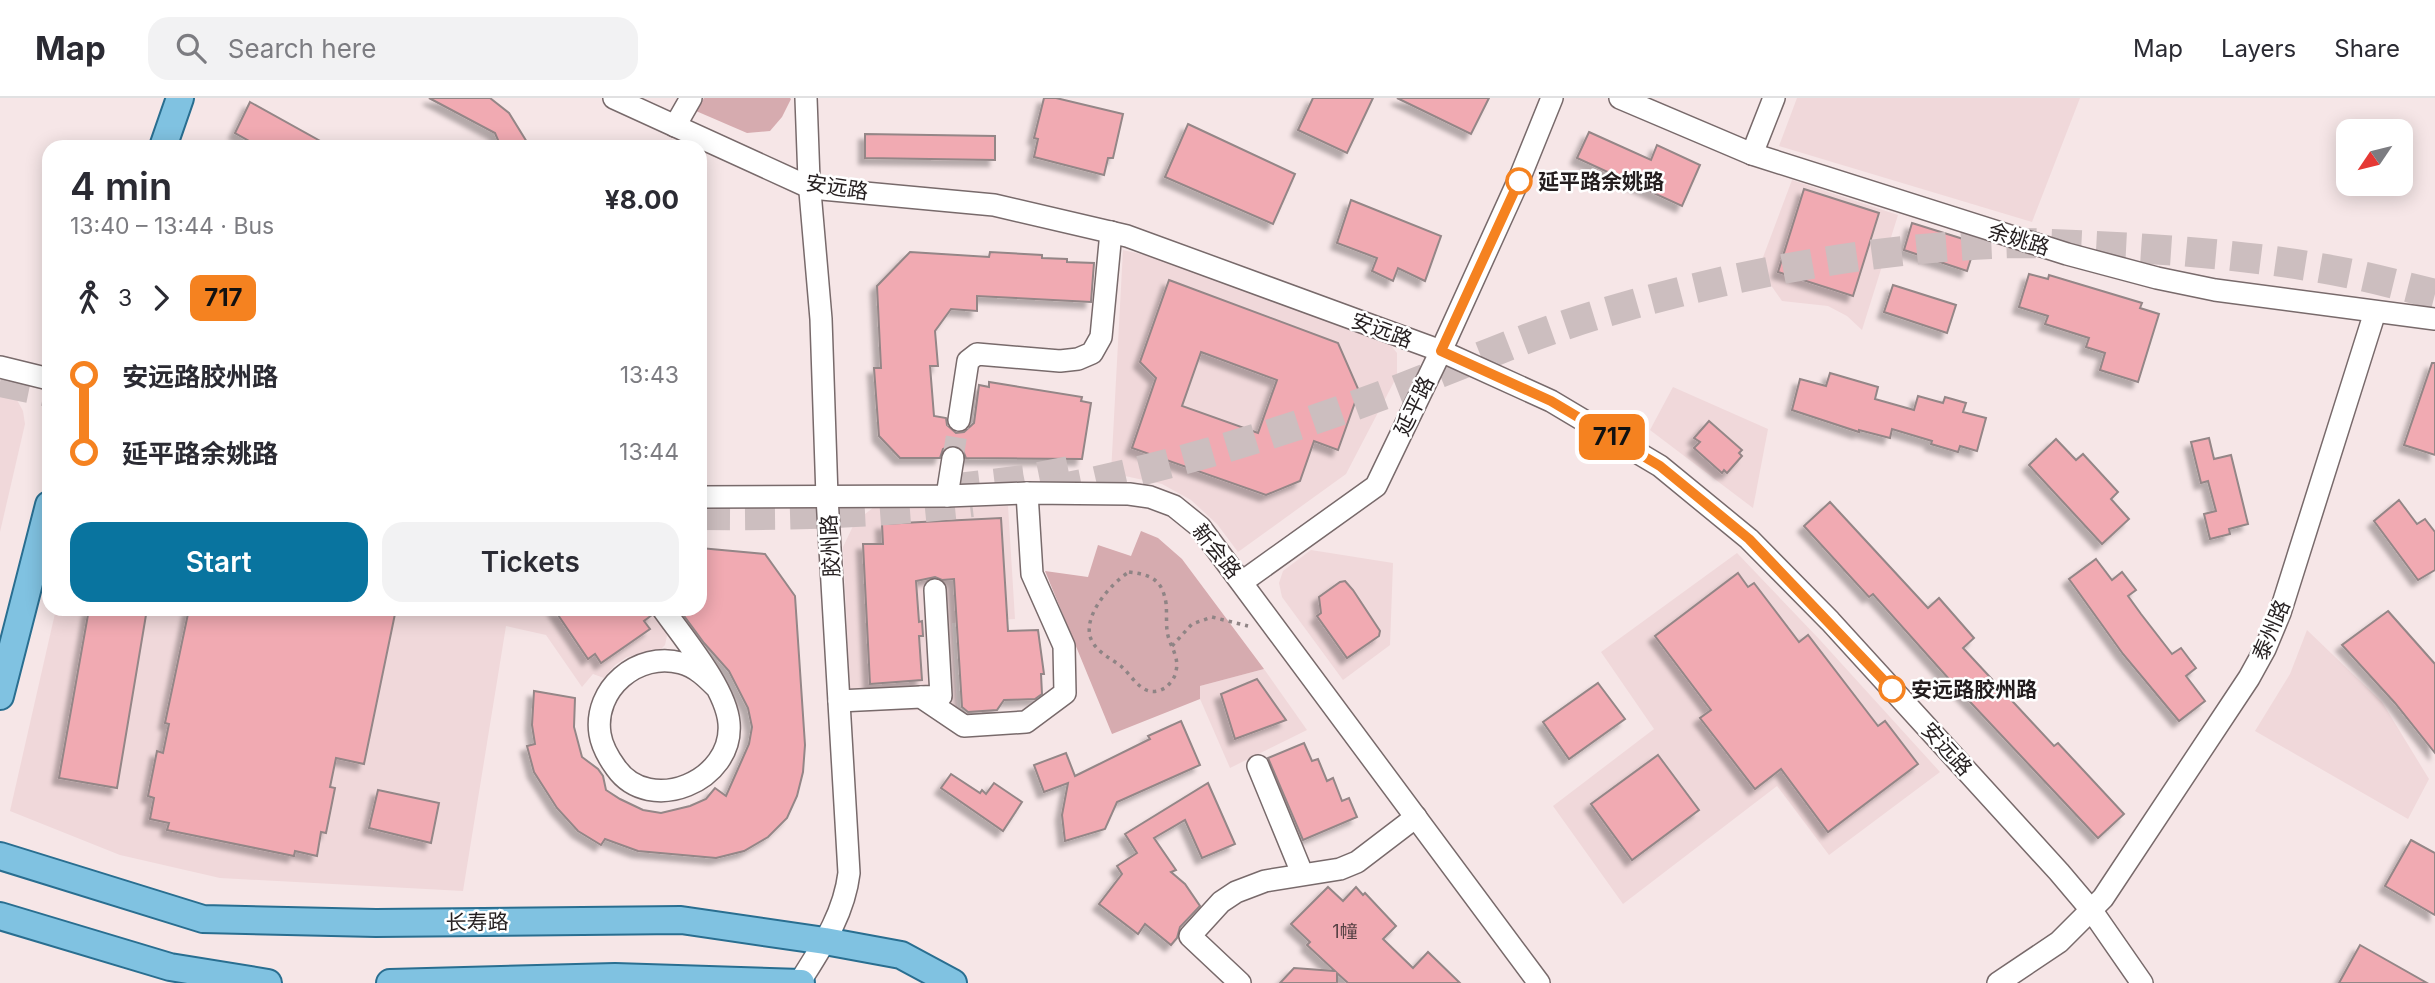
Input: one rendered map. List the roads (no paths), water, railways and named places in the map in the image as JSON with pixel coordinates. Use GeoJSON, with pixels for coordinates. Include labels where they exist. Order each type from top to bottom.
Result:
{"type":"FeatureCollection","features":[{"type":"Feature","properties":{"kind":"main road"},"geometry":{"type":"LineString","coordinates":[[165,140],[180,98]]}},
{"type":"Feature","properties":{"kind":"main road"},"geometry":{"type":"LineString","coordinates":[[0,696],[42,532]]}},
{"type":"Feature","properties":{"kind":"main road","name":"长寿路"},"geometry":{"type":"LineString","coordinates":[[0,856],[203,919],[376,923],[681,920],[901,955],[953,983]]}},
{"type":"Feature","properties":{"kind":"main road"},"geometry":{"type":"LineString","coordinates":[[0,916],[170,967],[259,982]]}},
{"type":"Feature","properties":{"kind":"main road"},"geometry":{"type":"LineString","coordinates":[[390,983],[615,977],[800,983]]}},
{"type":"Feature","properties":{"kind":"street","name":"安远路"},"geometry":{"type":"LineString","coordinates":[[614,98],[706,140]]}},
{"type":"Feature","properties":{"kind":"street"},"geometry":{"type":"LineString","coordinates":[[675,126],[691,98]]}},
{"type":"Feature","properties":{"kind":"street","name":"胶州路"},"geometry":{"type":"LineString","coordinates":[[800,983],[843,904],[849,873],[827,497],[821,319],[809,180],[806,98]]}},
{"type":"Feature","properties":{"kind":"street","name":"延平路"},"geometry":{"type":"LineString","coordinates":[[1242,582],[1376,486],[1520,177],[1552,98]]}},
{"type":"Feature","properties":{"kind":"street","name":"余姚路"},"geometry":{"type":"LineString","coordinates":[[1620,98],[1752,155],[2054,250],[2157,278],[2215,290],[2435,319]]}},
{"type":"Feature","properties":{"kind":"street"},"geometry":{"type":"LineString","coordinates":[[1752,155],[1774,98]]}},
{"type":"Feature","properties":{"kind":"street","name":"安远路"},"geometry":{"type":"LineString","coordinates":[[707,141],[811,188],[994,205],[1127,236],[1441,351],[1551,401],[1660,466],[1749,539],[1894,690],[2059,872],[2092,911],[2141,983]]}},
{"type":"Feature","properties":{"kind":"street"},"geometry":{"type":"LineString","coordinates":[[959,420],[968,361],[977,354],[1060,361],[1078,359],[1092,353],[1101,337],[1111,232]]}},
{"type":"Feature","properties":{"kind":"street","name":"泰州路"},"geometry":{"type":"LineString","coordinates":[[1998,983],[2059,942],[2092,911],[2124,869],[2265,649],[2280,613],[2375,312]]}},
{"type":"Feature","properties":{"kind":"street"},"geometry":{"type":"LineString","coordinates":[[0,367],[42,377]]}},
{"type":"Feature","properties":{"kind":"street"},"geometry":{"type":"LineString","coordinates":[[947,496],[953,458]]}},
{"type":"Feature","properties":{"kind":"street"},"geometry":{"type":"LineString","coordinates":[[921,697],[964,726],[1026,722],[1065,693],[1064,646],[1032,574],[1027,493]]}},
{"type":"Feature","properties":{"kind":"street","name":"新会路"},"geometry":{"type":"LineString","coordinates":[[707,497],[1129,494],[1150,497],[1174,506],[1200,527],[1539,983]]}},
{"type":"Feature","properties":{"kind":"street"},"geometry":{"type":"LineString","coordinates":[[839,701],[941,696],[934,590]]}},
{"type":"Feature","properties":{"kind":"street"},"geometry":{"type":"LineString","coordinates":[[666,616],[684,653],[716,687],[726,705],[729,726],[726,747],[716,765],[700,780],[680,789],[658,790],[637,785],[619,772],[606,755],[600,734],[601,712],[608,691],[622,676],[640,665],[684,653]]}},
{"type":"Feature","properties":{"kind":"street"},"geometry":{"type":"LineString","coordinates":[[1258,765],[1302,873]]}},
{"type":"Feature","properties":{"kind":"street"},"geometry":{"type":"LineString","coordinates":[[1240,983],[1190,936],[1221,902],[1236,892],[1265,881],[1339,869],[1357,862],[1416,817]]}},
{"type":"Feature","properties":{"kind":"tunnel"},"geometry":{"type":"LineString","coordinates":[[1052,490],[1175,462],[1255,439],[1375,398],[1603,313],[1756,274],[1860,256],[2017,243],[2160,250],[2224,255],[2320,268],[2435,294]]}},
{"type":"Feature","properties":{"kind":"tunnel"},"geometry":{"type":"LineString","coordinates":[[0,382],[42,391]]}},
{"type":"Feature","properties":{"kind":"tunnel"},"geometry":{"type":"LineString","coordinates":[[953,458],[959,420]]}},
{"type":"Feature","properties":{"kind":"tunnel"},"geometry":{"type":"LineString","coordinates":[[950,489],[1024,480],[1074,470]]}},
{"type":"Feature","properties":{"kind":"tunnel"},"geometry":{"type":"LineString","coordinates":[[707,515],[836,513],[972,502]]}},
{"type":"Feature","properties":{"kind":"place","name":"延平路余姚路"},"geometry":{"type":"Point","coordinates":[1519,181]}},
{"type":"Feature","properties":{"kind":"place","name":"安远路胶州路"},"geometry":{"type":"Point","coordinates":[1892,689]}}]}
